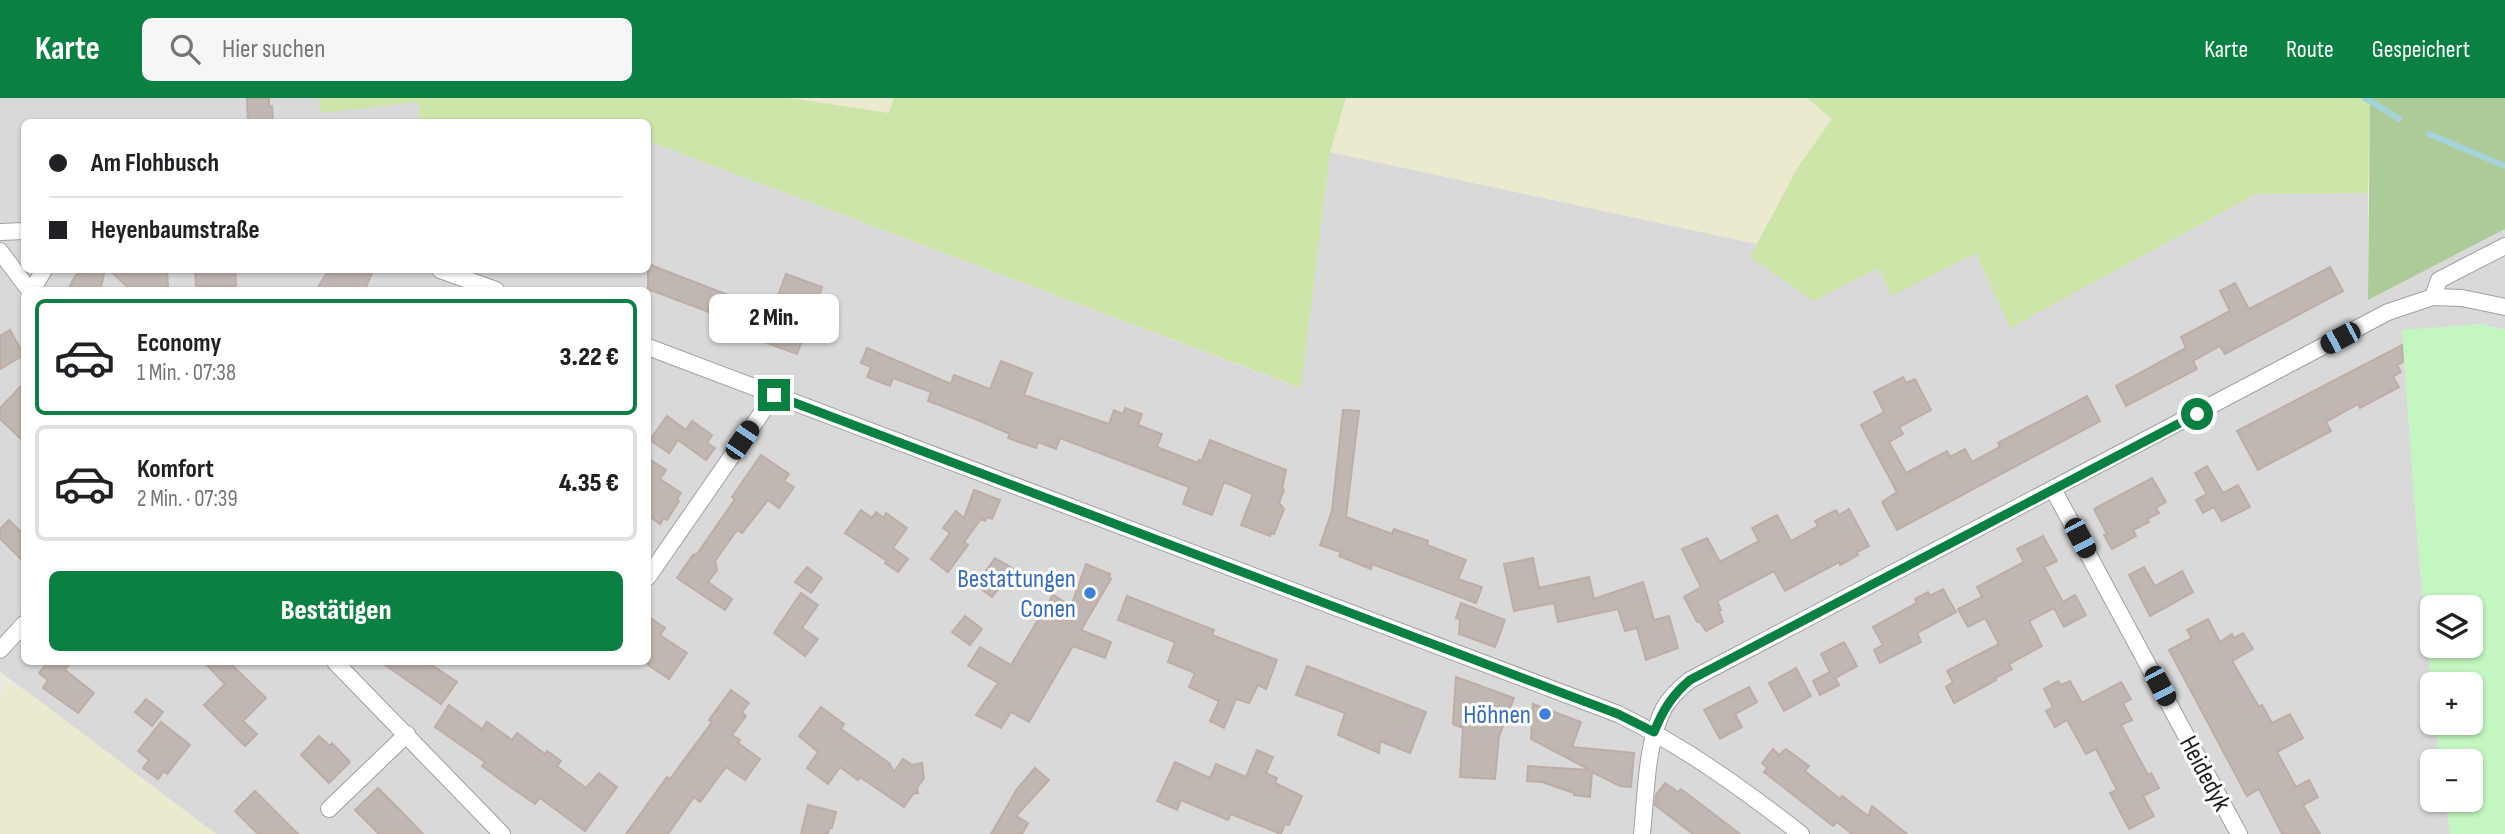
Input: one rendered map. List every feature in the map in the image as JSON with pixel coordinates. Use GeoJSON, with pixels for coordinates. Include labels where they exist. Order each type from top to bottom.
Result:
{"type":"FeatureCollection","features":[{"type":"Feature","properties":{"kind":"street"},"geometry":{"type":"LineString","coordinates":[[0,232],[21,231]]}},
{"type":"Feature","properties":{"kind":"street"},"geometry":{"type":"LineString","coordinates":[[2433,297],[2439,280],[2505,246]]}},
{"type":"Feature","properties":{"kind":"street"},"geometry":{"type":"LineString","coordinates":[[0,251],[28,287]]}},
{"type":"Feature","properties":{"kind":"street"},"geometry":{"type":"LineString","coordinates":[[448,273],[488,287]]}},
{"type":"Feature","properties":{"kind":"street"},"geometry":{"type":"LineString","coordinates":[[1642,834],[1654,732],[1664,708],[1675,692],[1690,680],[2388,312],[2433,297],[2462,298],[2505,307]]}},
{"type":"Feature","properties":{"kind":"street"},"geometry":{"type":"LineString","coordinates":[[651,349],[1618,714],[1654,732],[1706,764],[1801,834]]}},
{"type":"Feature","properties":{"kind":"street"},"geometry":{"type":"LineString","coordinates":[[651,574],[774,395]]}},
{"type":"Feature","properties":{"kind":"street","name":"Heidedyk"},"geometry":{"type":"LineString","coordinates":[[2053,489],[2239,834]]}},
{"type":"Feature","properties":{"kind":"street"},"geometry":{"type":"LineString","coordinates":[[0,650],[21,627]]}},
{"type":"Feature","properties":{"kind":"street"},"geometry":{"type":"LineString","coordinates":[[338,665],[502,834]]}},
{"type":"Feature","properties":{"kind":"street"},"geometry":{"type":"LineString","coordinates":[[329,809],[407,734]]}},
{"type":"Feature","properties":{"kind":"shaded area"},"geometry":{"type":"Polygon","coordinates":[[[0,98],[319,98],[321,112],[418,102],[421,119],[21,119],[21,273],[651,273],[651,142],[1300,388],[1330,152],[1757,244],[1751,257],[1878,268],[1892,295],[1976,253],[2011,327],[2256,194],[2368,193],[2368,300],[2505,229],[2505,330],[2481,324],[2402,331],[2423,595],[2420,595],[2420,658],[2429,658],[2430,672],[2420,672],[2420,735],[2437,735],[2438,749],[2420,749],[2420,812],[2447,812],[2450,834],[216,834],[0,672],[0,98]]]}},
{"type":"Feature","properties":{"kind":"green space"},"geometry":{"type":"Polygon","coordinates":[[[319,98],[790,98],[889,113],[894,98],[1346,98],[1330,152],[1301,388],[651,142],[651,119],[421,119],[418,102],[320,113],[319,98]]]}},
{"type":"Feature","properties":{"kind":"green space"},"geometry":{"type":"Polygon","coordinates":[[[791,98],[894,98],[890,113],[791,98]]]}},
{"type":"Feature","properties":{"kind":"green space"},"geometry":{"type":"Polygon","coordinates":[[[1346,98],[1807,98],[1833,119],[1798,167],[1757,244],[1330,152],[1346,98]]]}},
{"type":"Feature","properties":{"kind":"green space"},"geometry":{"type":"Polygon","coordinates":[[[1807,98],[2370,98],[2368,193],[2256,194],[2010,328],[1976,253],[1892,296],[1878,268],[1814,301],[1750,257],[1798,167],[1832,119],[1807,98]]]}},
{"type":"Feature","properties":{"kind":"green space"},"geometry":{"type":"Polygon","coordinates":[[[2370,98],[2505,98],[2505,229],[2368,300],[2370,98]]]}},
{"type":"Feature","properties":{"kind":"green space"},"geometry":{"type":"Polygon","coordinates":[[[2481,324],[2505,330],[2505,834],[2450,834],[2447,812],[2483,812],[2483,749],[2438,749],[2437,735],[2483,735],[2483,672],[2430,672],[2429,658],[2483,658],[2483,595],[2423,595],[2402,330],[2481,324]]]}},
{"type":"Feature","properties":{"kind":"green space"},"geometry":{"type":"Polygon","coordinates":[[[8,683],[25,690],[216,834],[0,834],[0,697],[8,683]]]}},
{"type":"Feature","properties":{"kind":"building"},"geometry":{"type":"Polygon","coordinates":[[[247,98],[269,98],[273,119],[248,119],[247,98]]]}},
{"type":"Feature","properties":{"kind":"building"},"geometry":{"type":"Polygon","coordinates":[[[651,265],[772,312],[786,274],[822,287],[815,307],[819,309],[806,342],[802,341],[797,354],[764,342],[766,338],[716,319],[717,315],[648,287],[651,265]]]}},
{"type":"Feature","properties":{"kind":"building"},"geometry":{"type":"Polygon","coordinates":[[[2330,267],[2343,291],[2225,354],[2220,346],[2193,361],[2197,369],[2126,406],[2116,386],[2186,348],[2181,337],[2230,311],[2220,291],[2235,283],[2249,309],[2330,267]]]}},
{"type":"Feature","properties":{"kind":"building"},"geometry":{"type":"Polygon","coordinates":[[[80,273],[104,273],[101,287],[70,287],[75,276],[80,273]]]}},
{"type":"Feature","properties":{"kind":"building"},"geometry":{"type":"Polygon","coordinates":[[[112,273],[167,273],[168,287],[128,287],[112,273]]]}},
{"type":"Feature","properties":{"kind":"building"},"geometry":{"type":"Polygon","coordinates":[[[195,273],[235,273],[236,286],[196,286],[195,273]]]}},
{"type":"Feature","properties":{"kind":"building"},"geometry":{"type":"Polygon","coordinates":[[[327,273],[372,273],[366,287],[318,287],[327,273]]]}},
{"type":"Feature","properties":{"kind":"building"},"geometry":{"type":"Polygon","coordinates":[[[10,330],[21,350],[21,357],[0,369],[0,336],[10,330]]]}},
{"type":"Feature","properties":{"kind":"building"},"geometry":{"type":"Polygon","coordinates":[[[2402,345],[2403,362],[2397,365],[2401,372],[2393,377],[2399,387],[2360,408],[2358,404],[2326,422],[2331,431],[2258,470],[2237,431],[2402,345]]]}},
{"type":"Feature","properties":{"kind":"building"},"geometry":{"type":"Polygon","coordinates":[[[867,348],[951,384],[954,375],[990,389],[1001,361],[1032,373],[1024,395],[1109,424],[1114,410],[1123,414],[1125,408],[1142,414],[1138,425],[1162,434],[1157,447],[1198,463],[1199,460],[1201,462],[1210,440],[1286,470],[1284,490],[1279,503],[1284,509],[1274,534],[1271,533],[1270,536],[1241,525],[1253,494],[1224,482],[1212,515],[1183,504],[1189,487],[1060,438],[1056,449],[1038,442],[1036,448],[1008,438],[1010,434],[928,401],[931,392],[893,378],[890,386],[867,377],[871,367],[861,363],[867,348]]]}},
{"type":"Feature","properties":{"kind":"building"},"geometry":{"type":"Polygon","coordinates":[[[1903,377],[1906,383],[1915,379],[1931,410],[1899,427],[1903,434],[1889,442],[1906,473],[1947,451],[1950,457],[1965,449],[1972,462],[2000,447],[1998,443],[2087,396],[2100,421],[1897,530],[1882,502],[1897,492],[1861,425],[1884,412],[1874,392],[1903,377]]]}},
{"type":"Feature","properties":{"kind":"building"},"geometry":{"type":"Polygon","coordinates":[[[21,386],[21,439],[0,419],[0,408],[21,386]]]}},
{"type":"Feature","properties":{"kind":"building"},"geometry":{"type":"Polygon","coordinates":[[[1343,410],[1359,411],[1346,517],[1392,534],[1394,529],[1428,541],[1427,545],[1466,560],[1458,579],[1482,587],[1476,603],[1372,564],[1371,569],[1339,556],[1341,552],[1320,545],[1332,511],[1343,410]]]}},
{"type":"Feature","properties":{"kind":"building"},"geometry":{"type":"Polygon","coordinates":[[[667,416],[686,430],[692,421],[712,435],[707,443],[715,448],[706,460],[678,440],[669,453],[651,439],[667,416]]]}},
{"type":"Feature","properties":{"kind":"building"},"geometry":{"type":"Polygon","coordinates":[[[761,455],[789,474],[784,481],[794,487],[779,508],[768,500],[742,533],[737,530],[715,561],[717,570],[708,582],[732,599],[725,610],[677,578],[735,499],[732,497],[761,455]]]}},
{"type":"Feature","properties":{"kind":"building"},"geometry":{"type":"Polygon","coordinates":[[[651,460],[666,470],[660,479],[681,493],[667,520],[664,518],[660,524],[651,517],[651,460]]]}},
{"type":"Feature","properties":{"kind":"building"},"geometry":{"type":"Polygon","coordinates":[[[2207,466],[2223,493],[2238,485],[2250,507],[2222,521],[2214,507],[2203,513],[2196,500],[2207,494],[2195,473],[2207,466]]]}},
{"type":"Feature","properties":{"kind":"building"},"geometry":{"type":"Polygon","coordinates":[[[2152,478],[2166,502],[2156,508],[2159,513],[2147,519],[2149,522],[2133,530],[2136,536],[2112,549],[2094,509],[2152,478]]]}},
{"type":"Feature","properties":{"kind":"building"},"geometry":{"type":"Polygon","coordinates":[[[974,490],[1000,500],[992,519],[981,519],[964,542],[968,545],[948,572],[931,559],[950,533],[943,528],[956,511],[964,518],[974,490]]]}},
{"type":"Feature","properties":{"kind":"building"},"geometry":{"type":"Polygon","coordinates":[[[1849,509],[1869,546],[1857,552],[1858,555],[1840,565],[1839,562],[1785,591],[1774,571],[1717,601],[1723,622],[1706,631],[1699,621],[1697,622],[1684,597],[1701,587],[1682,549],[1707,538],[1720,562],[1759,541],[1752,528],[1777,515],[1791,541],[1818,526],[1815,521],[1836,510],[1839,515],[1849,509]]]}},
{"type":"Feature","properties":{"kind":"building"},"geometry":{"type":"Polygon","coordinates":[[[861,510],[872,518],[876,512],[884,518],[886,513],[907,528],[893,548],[908,559],[898,572],[885,563],[887,561],[845,533],[861,510]]]}},
{"type":"Feature","properties":{"kind":"building"},"geometry":{"type":"Polygon","coordinates":[[[9,520],[21,532],[21,559],[0,538],[0,529],[9,520]]]}},
{"type":"Feature","properties":{"kind":"building"},"geometry":{"type":"Polygon","coordinates":[[[2043,536],[2057,561],[2044,567],[2063,602],[2075,595],[2086,615],[2064,627],[2054,608],[2029,621],[2042,646],[2009,664],[2012,669],[1995,678],[1996,680],[1954,703],[1946,687],[1953,682],[1947,671],[1999,644],[1985,618],[1968,627],[1958,609],[1982,597],[1977,587],[2024,562],[2017,549],[2043,536]]]}},
{"type":"Feature","properties":{"kind":"building"},"geometry":{"type":"Polygon","coordinates":[[[995,558],[1014,569],[992,597],[976,585],[995,558]]]}},
{"type":"Feature","properties":{"kind":"building"},"geometry":{"type":"Polygon","coordinates":[[[1533,558],[1539,588],[1589,577],[1594,599],[1643,582],[1654,620],[1669,616],[1678,648],[1646,660],[1637,628],[1625,631],[1618,609],[1558,622],[1554,603],[1514,611],[1504,564],[1533,558]]]}},
{"type":"Feature","properties":{"kind":"building"},"geometry":{"type":"Polygon","coordinates":[[[1086,564],[1110,574],[1111,579],[1081,630],[1111,642],[1105,658],[1073,646],[1029,722],[1011,712],[1001,728],[976,715],[998,683],[968,666],[980,647],[1011,665],[1053,595],[1071,606],[1086,564]]]}},
{"type":"Feature","properties":{"kind":"building"},"geometry":{"type":"Polygon","coordinates":[[[807,567],[822,578],[811,593],[795,582],[807,567]]]}},
{"type":"Feature","properties":{"kind":"building"},"geometry":{"type":"Polygon","coordinates":[[[2144,567],[2155,586],[2182,571],[2193,592],[2150,616],[2129,575],[2144,567]]]}},
{"type":"Feature","properties":{"kind":"building"},"geometry":{"type":"Polygon","coordinates":[[[1943,589],[1956,612],[1917,633],[1921,642],[1880,663],[1874,650],[1883,645],[1873,627],[1917,603],[1915,599],[1928,592],[1930,596],[1943,589]]]}},
{"type":"Feature","properties":{"kind":"building"},"geometry":{"type":"Polygon","coordinates":[[[801,593],[818,605],[802,628],[818,639],[805,656],[774,633],[801,593]]]}},
{"type":"Feature","properties":{"kind":"building"},"geometry":{"type":"Polygon","coordinates":[[[1127,596],[1214,630],[1212,635],[1277,660],[1266,689],[1258,685],[1249,703],[1236,699],[1224,728],[1210,721],[1219,701],[1189,687],[1195,673],[1168,662],[1175,642],[1118,620],[1127,596]]]}},
{"type":"Feature","properties":{"kind":"building"},"geometry":{"type":"Polygon","coordinates":[[[1461,603],[1505,620],[1495,647],[1459,634],[1460,619],[1456,618],[1461,603]]]}},
{"type":"Feature","properties":{"kind":"building"},"geometry":{"type":"Polygon","coordinates":[[[965,616],[982,629],[970,645],[952,632],[965,616]]]}},
{"type":"Feature","properties":{"kind":"building"},"geometry":{"type":"Polygon","coordinates":[[[651,618],[665,628],[660,635],[687,653],[669,679],[648,665],[651,665],[651,618]]]}},
{"type":"Feature","properties":{"kind":"building"},"geometry":{"type":"Polygon","coordinates":[[[2208,619],[2220,642],[2232,634],[2234,638],[2243,633],[2253,649],[2232,661],[2259,707],[2262,705],[2272,723],[2290,714],[2303,738],[2277,752],[2296,787],[2309,780],[2318,797],[2303,805],[2320,834],[2282,834],[2259,789],[2247,796],[2169,650],[2192,638],[2187,630],[2208,619]]]}},
{"type":"Feature","properties":{"kind":"building"},"geometry":{"type":"Polygon","coordinates":[[[1844,642],[1857,666],[1835,678],[1839,685],[1820,695],[1813,681],[1830,672],[1821,654],[1844,642]]]}},
{"type":"Feature","properties":{"kind":"building"},"geometry":{"type":"Polygon","coordinates":[[[46,665],[69,665],[65,670],[94,693],[78,713],[43,688],[48,680],[39,673],[46,665]]]}},
{"type":"Feature","properties":{"kind":"building"},"geometry":{"type":"Polygon","coordinates":[[[207,665],[232,665],[266,698],[243,721],[257,734],[245,746],[204,705],[225,684],[207,665]]]}},
{"type":"Feature","properties":{"kind":"building"},"geometry":{"type":"Polygon","coordinates":[[[385,665],[432,665],[457,682],[441,704],[385,665]]]}},
{"type":"Feature","properties":{"kind":"building"},"geometry":{"type":"Polygon","coordinates":[[[1307,666],[1426,712],[1410,753],[1380,741],[1379,753],[1338,735],[1345,713],[1296,695],[1307,666]]]}},
{"type":"Feature","properties":{"kind":"building"},"geometry":{"type":"Polygon","coordinates":[[[1796,668],[1811,696],[1784,711],[1769,683],[1796,668]]]}},
{"type":"Feature","properties":{"kind":"building"},"geometry":{"type":"Polygon","coordinates":[[[1456,677],[1514,698],[1499,736],[1495,779],[1460,777],[1463,728],[1453,724],[1456,677]]]}},
{"type":"Feature","properties":{"kind":"building"},"geometry":{"type":"Polygon","coordinates":[[[2058,681],[2061,685],[2070,681],[2082,703],[2121,682],[2131,699],[2123,703],[2132,720],[2121,725],[2148,775],[2151,773],[2159,788],[2143,796],[2154,816],[2129,829],[2110,793],[2117,790],[2096,749],[2086,754],[2067,720],[2055,727],[2046,711],[2053,707],[2044,689],[2058,681]]]}},
{"type":"Feature","properties":{"kind":"building"},"geometry":{"type":"Polygon","coordinates":[[[1749,687],[1757,702],[1735,714],[1742,727],[1720,739],[1704,710],[1749,687]]]}},
{"type":"Feature","properties":{"kind":"building"},"geometry":{"type":"Polygon","coordinates":[[[731,690],[749,703],[742,712],[746,716],[732,735],[740,740],[738,743],[760,759],[745,780],[726,767],[700,802],[694,797],[668,834],[626,834],[667,777],[670,779],[712,722],[709,720],[731,690]]]}},
{"type":"Feature","properties":{"kind":"building"},"geometry":{"type":"Polygon","coordinates":[[[146,699],[163,712],[152,726],[135,712],[146,699]]]}},
{"type":"Feature","properties":{"kind":"building"},"geometry":{"type":"Polygon","coordinates":[[[1533,704],[1581,722],[1572,747],[1634,753],[1631,787],[1620,786],[1592,772],[1590,797],[1574,795],[1542,782],[1527,781],[1528,766],[1590,770],[1531,739],[1533,704]]]}},
{"type":"Feature","properties":{"kind":"building"},"geometry":{"type":"Polygon","coordinates":[[[449,705],[482,729],[487,722],[512,740],[517,733],[545,754],[547,751],[561,761],[557,766],[586,788],[599,773],[617,787],[585,831],[540,798],[535,804],[482,766],[485,762],[435,727],[449,705]]]}},
{"type":"Feature","properties":{"kind":"building"},"geometry":{"type":"Polygon","coordinates":[[[821,707],[844,724],[841,729],[889,763],[894,772],[903,759],[912,765],[922,763],[924,778],[917,788],[918,793],[913,794],[904,807],[860,777],[858,780],[840,767],[828,784],[807,768],[818,752],[799,736],[821,707]]]}},
{"type":"Feature","properties":{"kind":"building"},"geometry":{"type":"Polygon","coordinates":[[[161,722],[190,745],[167,774],[164,771],[158,779],[143,768],[149,760],[138,751],[161,722]]]}},
{"type":"Feature","properties":{"kind":"building"},"geometry":{"type":"Polygon","coordinates":[[[319,736],[330,746],[332,743],[350,762],[329,783],[301,755],[319,736]]]}},
{"type":"Feature","properties":{"kind":"building"},"geometry":{"type":"Polygon","coordinates":[[[1773,749],[1779,755],[1786,749],[1809,766],[1805,771],[1840,799],[1842,796],[1868,816],[1872,806],[1907,834],[1852,834],[1837,822],[1833,826],[1764,772],[1767,768],[1762,763],[1773,749]]]}},
{"type":"Feature","properties":{"kind":"building"},"geometry":{"type":"Polygon","coordinates":[[[1257,750],[1273,757],[1266,773],[1277,778],[1275,783],[1302,796],[1289,825],[1285,824],[1281,834],[1231,814],[1228,820],[1181,800],[1177,810],[1157,801],[1175,762],[1210,778],[1216,764],[1246,777],[1257,750]]]}},
{"type":"Feature","properties":{"kind":"building"},"geometry":{"type":"Polygon","coordinates":[[[1035,768],[1049,780],[1016,816],[1028,823],[1022,834],[991,834],[1017,789],[1035,768]]]}},
{"type":"Feature","properties":{"kind":"building"},"geometry":{"type":"Polygon","coordinates":[[[1665,783],[1678,792],[1681,789],[1740,834],[1693,834],[1655,805],[1656,795],[1665,783]]]}},
{"type":"Feature","properties":{"kind":"building"},"geometry":{"type":"Polygon","coordinates":[[[378,788],[423,834],[379,834],[355,810],[378,788]]]}},
{"type":"Feature","properties":{"kind":"building"},"geometry":{"type":"Polygon","coordinates":[[[255,791],[298,834],[258,834],[235,811],[255,791]]]}},
{"type":"Feature","properties":{"kind":"building"},"geometry":{"type":"Polygon","coordinates":[[[808,805],[836,812],[828,834],[801,834],[808,805]]]}},
{"type":"Feature","properties":{"kind":"waterway"},"geometry":{"type":"LineString","coordinates":[[2365,98],[2399,119]]}},
{"type":"Feature","properties":{"kind":"waterway"},"geometry":{"type":"LineString","coordinates":[[2429,134],[2505,166]]}},
{"type":"Feature","properties":{"kind":"place","name":"Bestattungen Conen"},"geometry":{"type":"Point","coordinates":[1090,593]}},
{"type":"Feature","properties":{"kind":"place","name":"Höhnen"},"geometry":{"type":"Point","coordinates":[1545,714]}},
{"type":"Feature","properties":{"kind":"route"},"geometry":{"type":"LineString","coordinates":[[774,395],[1618,714],[1654,732],[1664,708],[1675,692],[1690,680],[2197,414]]}}]}
